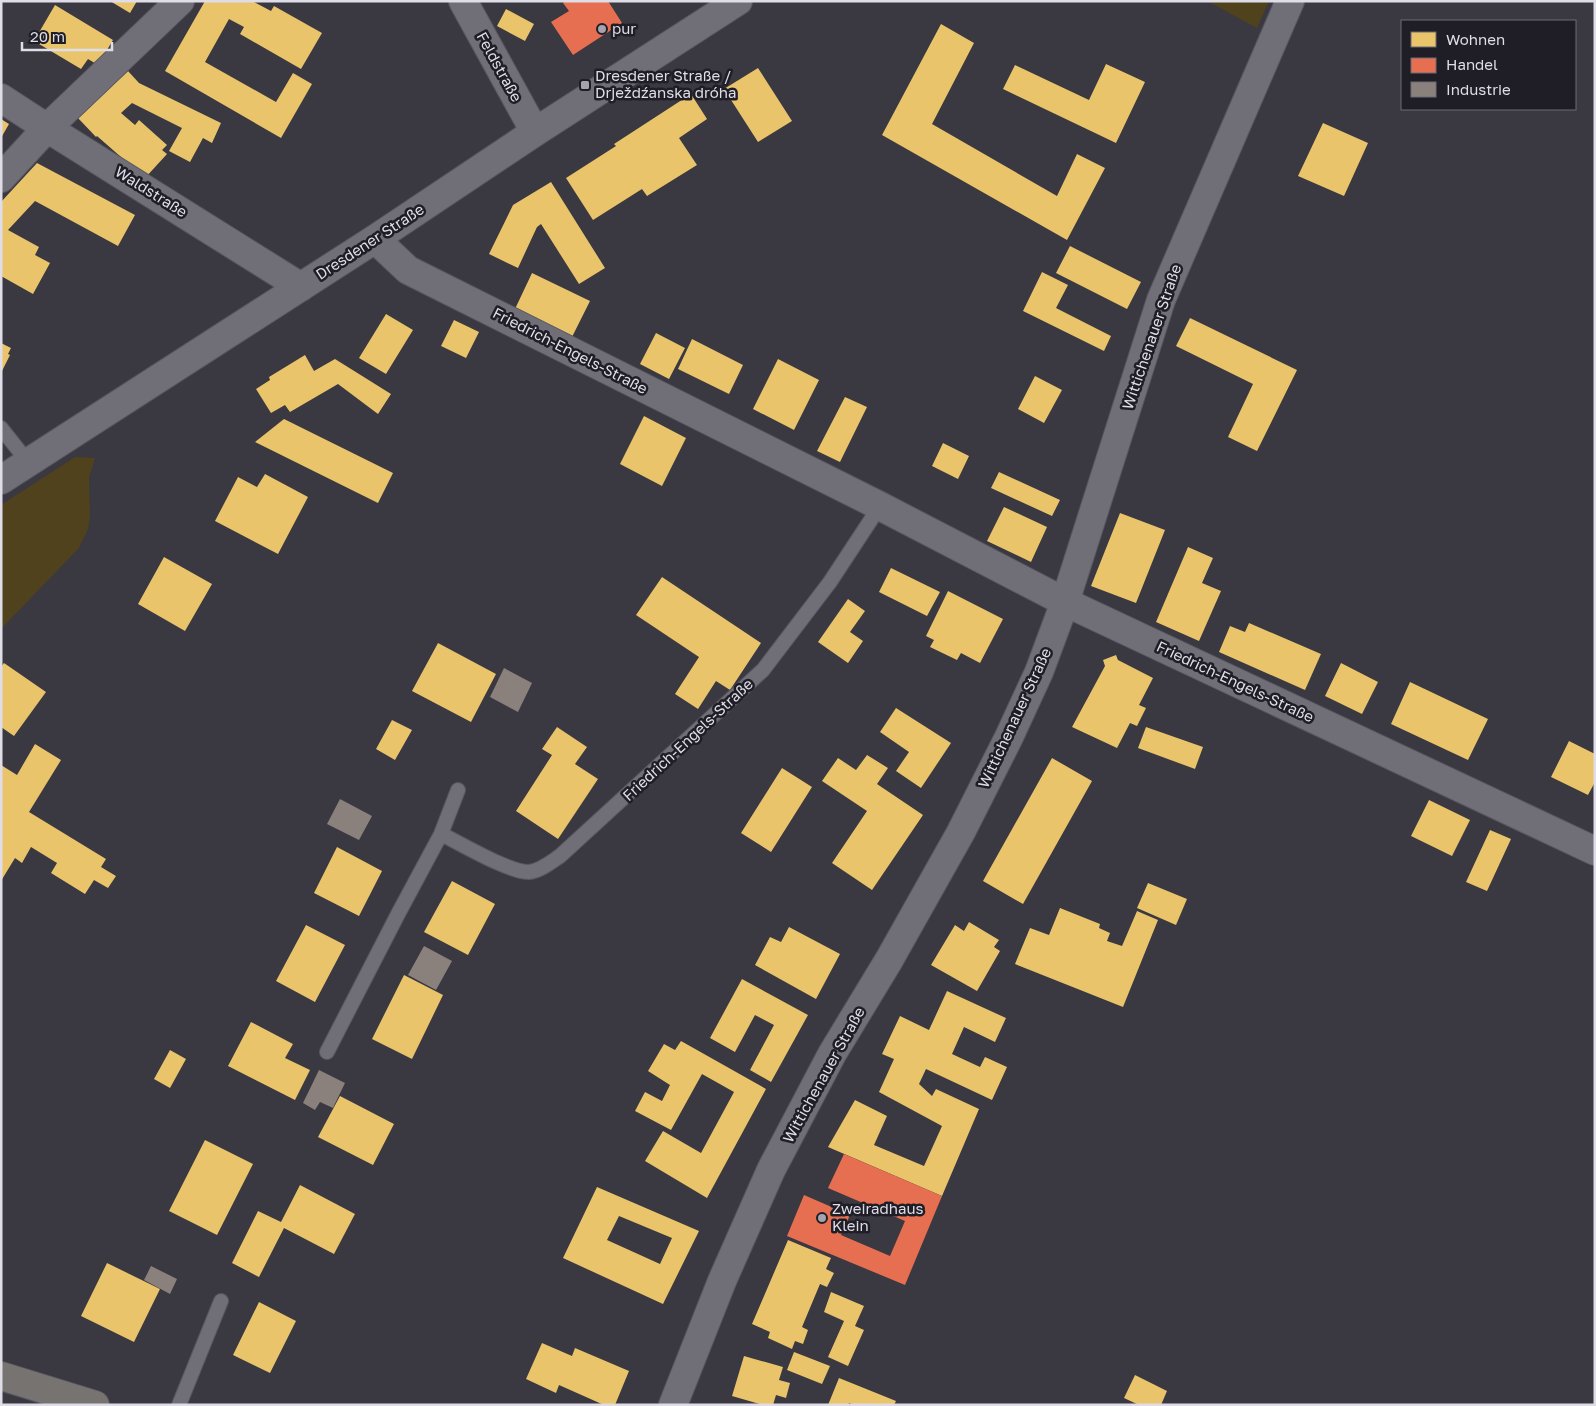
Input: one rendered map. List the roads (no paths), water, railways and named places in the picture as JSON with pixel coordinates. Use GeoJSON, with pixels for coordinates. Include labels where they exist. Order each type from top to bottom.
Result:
{"type":"FeatureCollection","features":[{"type":"Feature","properties":{"kind":"main road"},"geometry":{"type":"LineString","coordinates":[[1,1376],[95,1405]]}},
{"type":"Feature","properties":{"kind":"street"},"geometry":{"type":"LineString","coordinates":[[1,178],[47,128],[180,1]]}},
{"type":"Feature","properties":{"kind":"street","name":"Feldstraße"},"geometry":{"type":"LineString","coordinates":[[463,1],[535,132]]}},
{"type":"Feature","properties":{"kind":"street","name":"Dresdener Straße"},"geometry":{"type":"LineString","coordinates":[[1,480],[375,239],[535,132],[738,1]]}},
{"type":"Feature","properties":{"kind":"street","name":"Wittichenauer Straße"},"geometry":{"type":"LineString","coordinates":[[672,1405],[722,1281],[771,1170],[832,1054],[889,960],[969,816],[1013,729],[1039,672],[1065,602],[1161,300],[1290,1]]}},
{"type":"Feature","properties":{"kind":"street","name":"Waldstraße"},"geometry":{"type":"LineString","coordinates":[[1,98],[301,287]]}},
{"type":"Feature","properties":{"kind":"street","name":"Friedrich-Engels-Straße"},"geometry":{"type":"LineString","coordinates":[[375,239],[408,270],[880,506],[1065,602],[1595,851]]}},
{"type":"Feature","properties":{"kind":"lane"},"geometry":{"type":"LineString","coordinates":[[1,428],[28,462]]}},
{"type":"Feature","properties":{"kind":"lane","name":"Friedrich-Engels-Straße"},"geometry":{"type":"LineString","coordinates":[[441,834],[512,869],[531,872],[547,865],[560,856],[763,670],[830,582],[880,506]]}},
{"type":"Feature","properties":{"kind":"lane"},"geometry":{"type":"LineString","coordinates":[[327,1052],[441,834],[458,790]]}},
{"type":"Feature","properties":{"kind":"lane"},"geometry":{"type":"LineString","coordinates":[[179,1405],[221,1301]]}},
{"type":"Feature","properties":{"kind":"place","name":"pur"},"geometry":{"type":"Point","coordinates":[602,29]}},
{"type":"Feature","properties":{"kind":"place","name":"Dresdener Straße / Drježdźanska dróha"},"geometry":{"type":"Point","coordinates":[585,85]}},
{"type":"Feature","properties":{"kind":"place","name":"Zweiradhaus Klein"},"geometry":{"type":"Point","coordinates":[822,1218]}}]}
